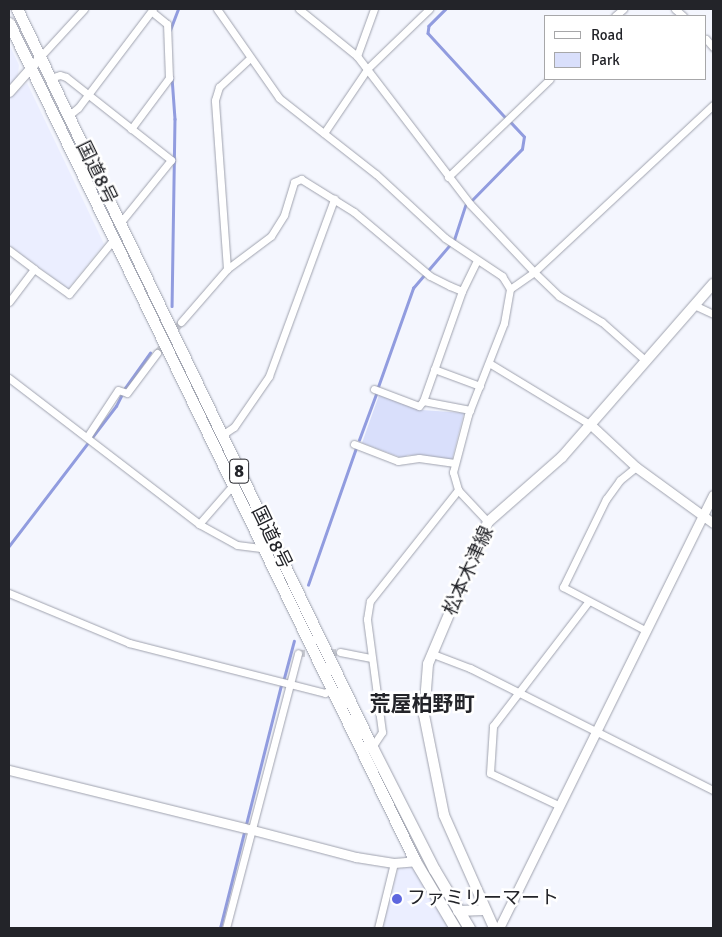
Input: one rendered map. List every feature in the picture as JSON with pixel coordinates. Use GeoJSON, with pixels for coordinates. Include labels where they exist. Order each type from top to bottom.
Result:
{"type":"FeatureCollection","features":[{"type":"Feature","properties":{"kind":"highway","name":"国道8号"},"geometry":{"type":"LineString","coordinates":[[16,9],[372,747],[458,911],[469,928]]}},
{"type":"Feature","properties":{"kind":"highway","name":"国道8号"},"geometry":{"type":"LineString","coordinates":[[9,23],[415,860],[455,928]]}},
{"type":"Feature","properties":{"kind":"main road","name":"松本木津線"},"geometry":{"type":"LineString","coordinates":[[494,928],[483,910],[458,840],[444,815],[424,715],[424,686],[433,654],[488,522],[562,457],[713,284]]}},
{"type":"Feature","properties":{"kind":"main road"},"geometry":{"type":"LineString","coordinates":[[458,911],[483,910]]}},
{"type":"Feature","properties":{"kind":"street"},"geometry":{"type":"LineString","coordinates":[[9,92],[84,9]]}},
{"type":"Feature","properties":{"kind":"street"},"geometry":{"type":"LineString","coordinates":[[217,9],[249,59],[279,98],[376,174],[455,246],[502,276],[510,289],[504,323],[490,364],[470,410],[453,472],[458,490],[488,522]]}},
{"type":"Feature","properties":{"kind":"street"},"geometry":{"type":"LineString","coordinates":[[299,9],[357,56],[368,68],[448,177],[534,272],[559,296],[602,322],[646,361]]}},
{"type":"Feature","properties":{"kind":"street"},"geometry":{"type":"LineString","coordinates":[[357,56],[374,9]]}},
{"type":"Feature","properties":{"kind":"street"},"geometry":{"type":"LineString","coordinates":[[324,133],[368,68],[429,9]]}},
{"type":"Feature","properties":{"kind":"street"},"geometry":{"type":"LineString","coordinates":[[68,116],[87,96],[153,10],[167,24],[169,78],[131,129]]}},
{"type":"Feature","properties":{"kind":"street"},"geometry":{"type":"LineString","coordinates":[[227,269],[215,100],[219,87],[249,59]]}},
{"type":"Feature","properties":{"kind":"street"},"geometry":{"type":"LineString","coordinates":[[50,78],[60,75],[66,78],[172,160],[120,224]]}},
{"type":"Feature","properties":{"kind":"street"},"geometry":{"type":"LineString","coordinates":[[448,177],[549,80]]}},
{"type":"Feature","properties":{"kind":"street"},"geometry":{"type":"LineString","coordinates":[[510,289],[534,272],[713,105]]}},
{"type":"Feature","properties":{"kind":"street"},"geometry":{"type":"LineString","coordinates":[[181,322],[227,269],[271,236],[284,215],[294,182],[301,179],[334,199],[395,244],[430,276],[462,291]]}},
{"type":"Feature","properties":{"kind":"street"},"geometry":{"type":"LineString","coordinates":[[222,435],[234,427],[269,376],[334,199]]}},
{"type":"Feature","properties":{"kind":"street"},"geometry":{"type":"LineString","coordinates":[[9,250],[69,294],[114,239]]}},
{"type":"Feature","properties":{"kind":"street"},"geometry":{"type":"LineString","coordinates":[[374,389],[419,406],[423,401],[462,291],[477,260]]}},
{"type":"Feature","properties":{"kind":"street"},"geometry":{"type":"LineString","coordinates":[[9,302],[34,269]]}},
{"type":"Feature","properties":{"kind":"street"},"geometry":{"type":"LineString","coordinates":[[694,306],[713,314]]}},
{"type":"Feature","properties":{"kind":"street"},"geometry":{"type":"LineString","coordinates":[[89,439],[123,392],[158,353]]}},
{"type":"Feature","properties":{"kind":"street"},"geometry":{"type":"LineString","coordinates":[[490,364],[591,425],[636,467],[702,517],[713,523]]}},
{"type":"Feature","properties":{"kind":"street"},"geometry":{"type":"LineString","coordinates":[[434,369],[480,386]]}},
{"type":"Feature","properties":{"kind":"street"},"geometry":{"type":"LineString","coordinates":[[9,378],[199,524],[237,545],[263,548]]}},
{"type":"Feature","properties":{"kind":"street"},"geometry":{"type":"LineString","coordinates":[[423,401],[470,410]]}},
{"type":"Feature","properties":{"kind":"street"},"geometry":{"type":"LineString","coordinates":[[354,444],[398,461],[419,458],[456,463]]}},
{"type":"Feature","properties":{"kind":"street"},"geometry":{"type":"LineString","coordinates":[[636,467],[620,480],[606,499],[562,588],[645,630]]}},
{"type":"Feature","properties":{"kind":"street"},"geometry":{"type":"LineString","coordinates":[[199,524],[233,485]]}},
{"type":"Feature","properties":{"kind":"street"},"geometry":{"type":"LineString","coordinates":[[372,747],[382,732],[366,619],[370,601],[458,490]]}},
{"type":"Feature","properties":{"kind":"street"},"geometry":{"type":"LineString","coordinates":[[499,928],[558,805],[713,495]]}},
{"type":"Feature","properties":{"kind":"street"},"geometry":{"type":"LineString","coordinates":[[9,593],[129,643],[325,693],[331,689]]}},
{"type":"Feature","properties":{"kind":"street"},"geometry":{"type":"LineString","coordinates":[[558,805],[490,773],[493,726],[588,602]]}},
{"type":"Feature","properties":{"kind":"street"},"geometry":{"type":"LineString","coordinates":[[340,652],[371,658]]}},
{"type":"Feature","properties":{"kind":"street"},"geometry":{"type":"LineString","coordinates":[[226,928],[248,829],[298,653]]}},
{"type":"Feature","properties":{"kind":"street"},"geometry":{"type":"LineString","coordinates":[[433,654],[470,668],[517,694],[713,790]]}},
{"type":"Feature","properties":{"kind":"street"},"geometry":{"type":"LineString","coordinates":[[9,770],[394,863],[415,860]]}},
{"type":"Feature","properties":{"kind":"street"},"geometry":{"type":"LineString","coordinates":[[378,928],[394,863]]}},
{"type":"Feature","properties":{"kind":"shaded area"},"geometry":{"type":"Polygon","coordinates":[[[9,44],[19,65],[18,75],[9,86],[9,44]]]}},
{"type":"Feature","properties":{"kind":"shaded area"},"geometry":{"type":"Polygon","coordinates":[[[27,83],[104,244],[68,289],[9,245],[9,98],[27,83]]]}},
{"type":"Feature","properties":{"kind":"shaded area"},"geometry":{"type":"Polygon","coordinates":[[[413,866],[449,928],[382,928],[398,869],[413,866]]]}},
{"type":"Feature","properties":{"kind":"green space"},"geometry":{"type":"Polygon","coordinates":[[[379,395],[422,410],[464,413],[452,460],[408,455],[402,458],[362,443],[379,395]]]}},
{"type":"Feature","properties":{"kind":"waterway"},"geometry":{"type":"LineString","coordinates":[[170,30],[178,9]]}},
{"type":"Feature","properties":{"kind":"waterway"},"geometry":{"type":"LineString","coordinates":[[446,9],[429,26],[428,33],[506,118]]}},
{"type":"Feature","properties":{"kind":"waterway"},"geometry":{"type":"LineString","coordinates":[[172,77],[175,119],[172,306]]}},
{"type":"Feature","properties":{"kind":"waterway"},"geometry":{"type":"LineString","coordinates":[[472,200],[522,149],[524,137],[509,121]]}},
{"type":"Feature","properties":{"kind":"waterway"},"geometry":{"type":"LineString","coordinates":[[378,387],[413,288],[454,240],[465,206]]}},
{"type":"Feature","properties":{"kind":"waterway"},"geometry":{"type":"LineString","coordinates":[[9,546],[116,406],[125,388],[150,353]]}},
{"type":"Feature","properties":{"kind":"waterway"},"geometry":{"type":"LineString","coordinates":[[359,440],[376,394]]}},
{"type":"Feature","properties":{"kind":"waterway"},"geometry":{"type":"LineString","coordinates":[[308,585],[356,448]]}},
{"type":"Feature","properties":{"kind":"waterway"},"geometry":{"type":"LineString","coordinates":[[284,678],[294,641]]}},
{"type":"Feature","properties":{"kind":"waterway"},"geometry":{"type":"LineString","coordinates":[[220,928],[281,686]]}},
{"type":"Feature","properties":{"kind":"tunnel"},"geometry":{"type":"LineString","coordinates":[[157,353],[181,322]]}},
{"type":"Feature","properties":{"kind":"tunnel"},"geometry":{"type":"LineString","coordinates":[[298,653],[340,652]]}},
{"type":"Feature","properties":{"kind":"place","name":"ファミリーマート"},"geometry":{"type":"Point","coordinates":[397,899]}},
{"type":"Feature","properties":{"kind":"district","name":"荒屋柏野町"},"geometry":{"type":"Point","coordinates":[422,704]}}]}
